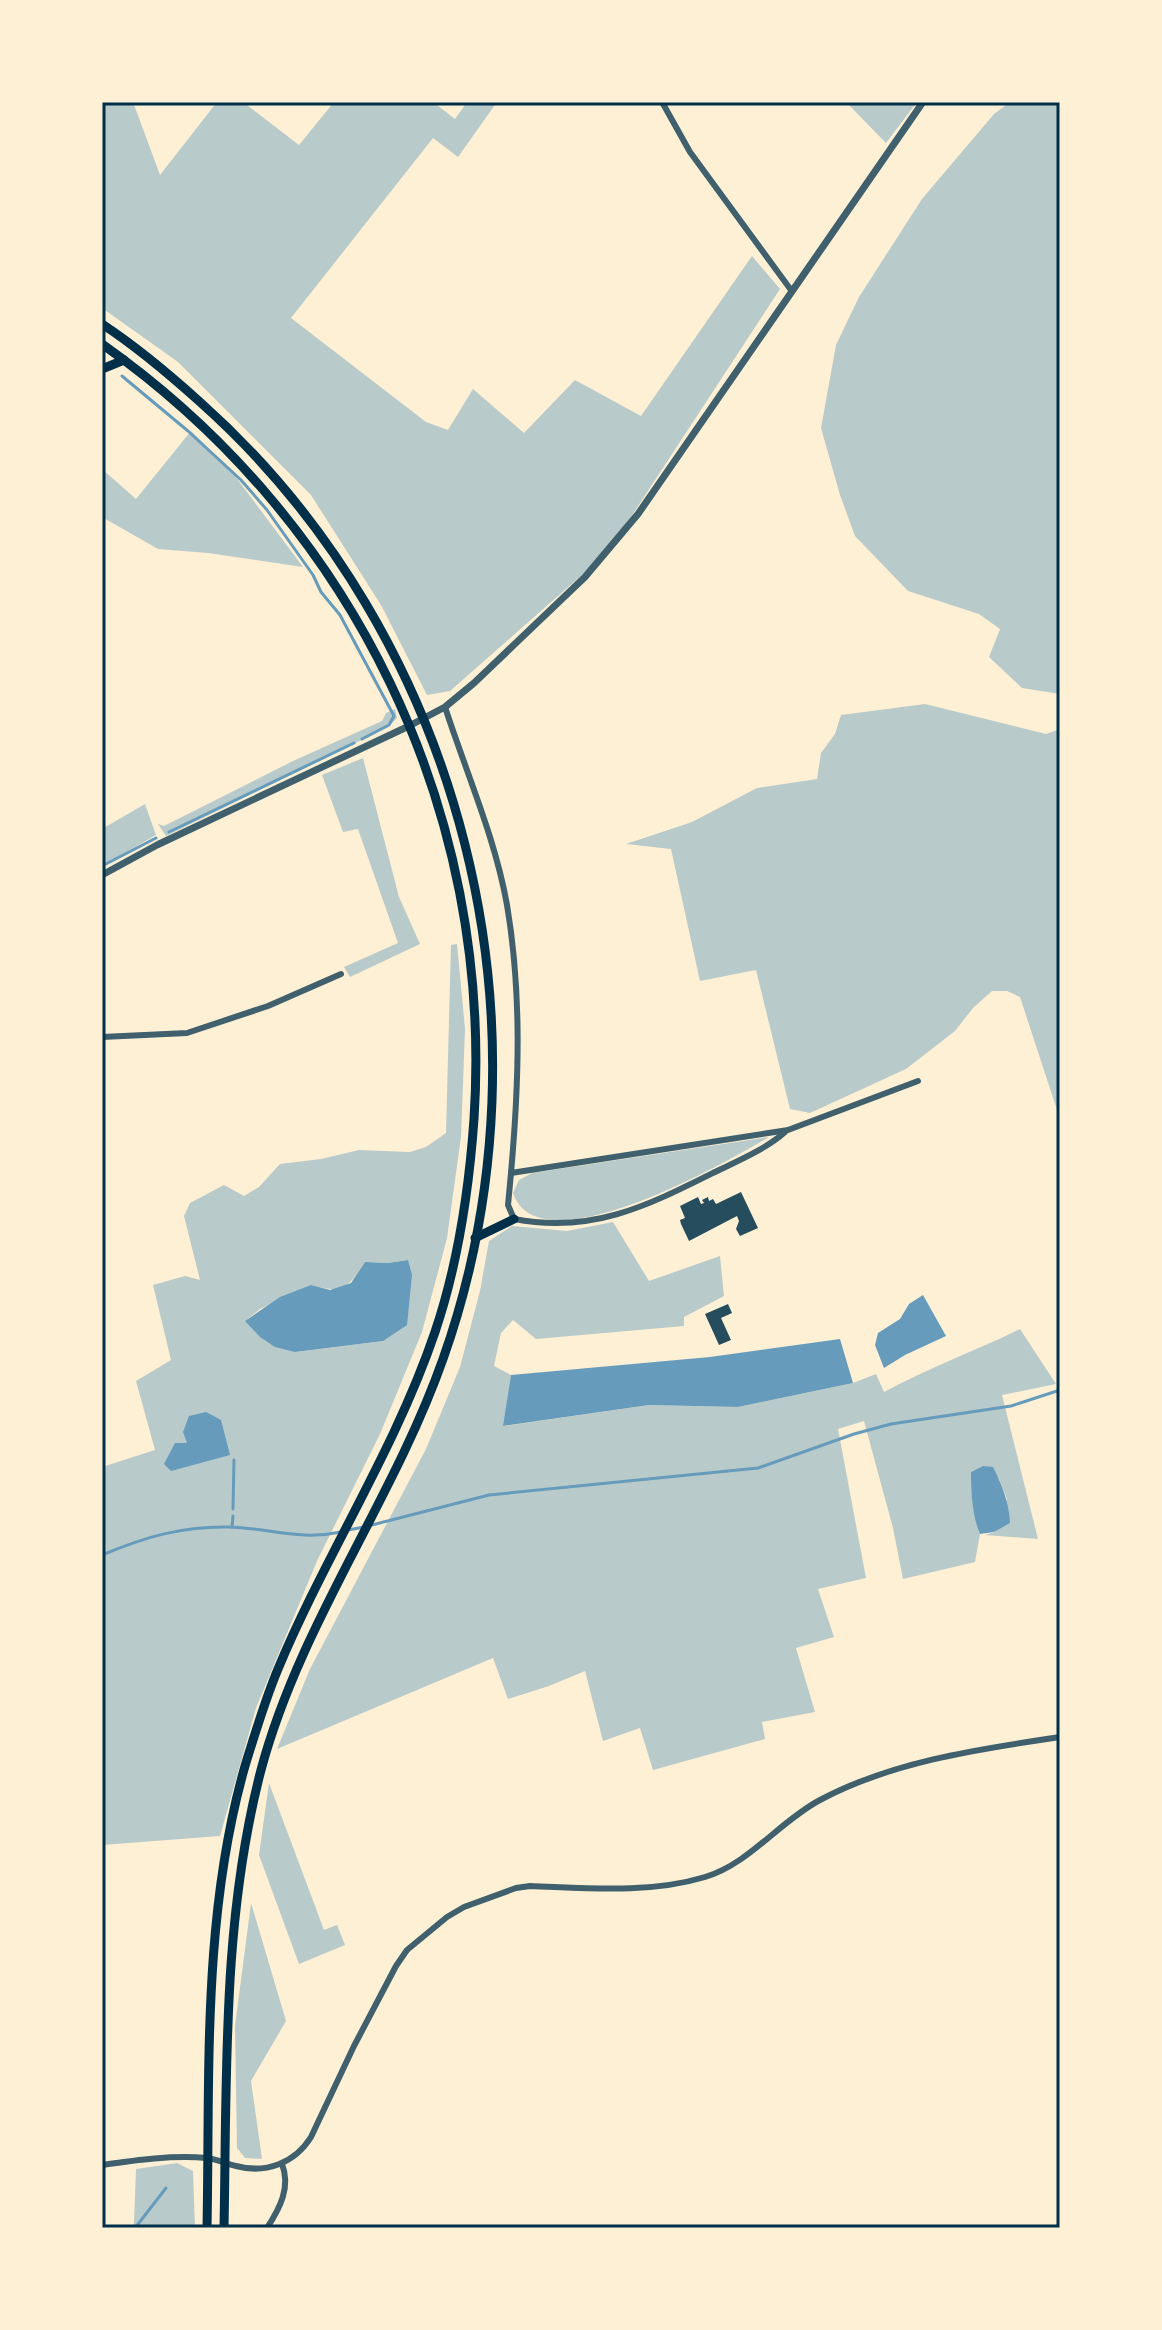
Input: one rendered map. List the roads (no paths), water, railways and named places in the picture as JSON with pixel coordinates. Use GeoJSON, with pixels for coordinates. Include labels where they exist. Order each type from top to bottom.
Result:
{"type":"FeatureCollection","features":[{"type":"Feature","properties":{"kind":"main road"},"geometry":{"type":"LineString","coordinates":[[102,324],[151,359],[265,465],[335,554],[366,602],[425,717],[452,793],[473,874],[491,994],[493,1097],[484,1186],[466,1284],[443,1361],[413,1434],[322,1613],[288,1689],[261,1771],[243,1852],[229,1986],[224,2228]]}},
{"type":"Feature","properties":{"kind":"main road"},"geometry":{"type":"LineString","coordinates":[[102,344],[200,424],[284,513],[315,554],[361,626],[409,726],[436,797],[464,912],[474,991],[473,1134],[459,1235],[438,1324],[408,1405],[274,1680],[244,1770],[233,1818],[216,1925],[207,2228]]}},
{"type":"Feature","properties":{"kind":"main road"},"geometry":{"type":"LineString","coordinates":[[102,369],[124,360]]}},
{"type":"Feature","properties":{"kind":"main road"},"geometry":{"type":"LineString","coordinates":[[475,1238],[514,1219]]}},
{"type":"Feature","properties":{"kind":"street"},"geometry":{"type":"LineString","coordinates":[[662,102],[690,152],[791,290]]}},
{"type":"Feature","properties":{"kind":"street"},"geometry":{"type":"LineString","coordinates":[[102,875],[157,845],[409,726],[445,707],[474,683],[560,602],[608,552],[638,514],[923,102]]}},
{"type":"Feature","properties":{"kind":"street"},"geometry":{"type":"LineString","coordinates":[[445,707],[491,843],[507,903],[518,1026],[517,1110],[508,1205],[514,1219],[560,1225],[613,1217],[646,1205],[736,1162],[788,1130],[918,1081]]}},
{"type":"Feature","properties":{"kind":"street"},"geometry":{"type":"LineString","coordinates":[[102,1037],[187,1033],[268,1006],[341,974]]}},
{"type":"Feature","properties":{"kind":"street"},"geometry":{"type":"LineString","coordinates":[[511,1173],[788,1130]]}},
{"type":"Feature","properties":{"kind":"street"},"geometry":{"type":"LineString","coordinates":[[102,2165],[168,2157],[208,2158],[255,2169],[282,2164],[299,2154],[311,2137],[396,1966],[422,1936],[464,1907],[530,1886],[640,1888],[709,1876],[739,1859],[796,1815],[844,1789],[942,1757],[1060,1737]]}},
{"type":"Feature","properties":{"kind":"street"},"geometry":{"type":"LineString","coordinates":[[267,2228],[278,2211],[286,2185],[287,2176],[282,2164]]}},
{"type":"Feature","properties":{"kind":"water"},"geometry":{"type":"Polygon","coordinates":[[[408,1260],[412,1275],[407,1325],[383,1341],[295,1352],[275,1347],[245,1321],[280,1297],[311,1285],[330,1290],[351,1283],[365,1262],[408,1260]]]}},
{"type":"Feature","properties":{"kind":"water"},"geometry":{"type":"Polygon","coordinates":[[[923,1295],[946,1336],[884,1368],[875,1345],[878,1333],[900,1319],[909,1304],[923,1295]]]}},
{"type":"Feature","properties":{"kind":"water"},"geometry":{"type":"Polygon","coordinates":[[[840,1339],[853,1383],[738,1407],[649,1405],[503,1426],[511,1375],[710,1357],[840,1339]]]}},
{"type":"Feature","properties":{"kind":"water"},"geometry":{"type":"Polygon","coordinates":[[[206,1412],[221,1420],[230,1455],[171,1471],[164,1464],[175,1443],[187,1443],[183,1432],[189,1416],[206,1412]]]}},
{"type":"Feature","properties":{"kind":"water"},"geometry":{"type":"Polygon","coordinates":[[[983,1466],[993,1467],[1007,1501],[1010,1523],[994,1532],[980,1534],[974,1511],[971,1472],[983,1466]]]}},
{"type":"Feature","properties":{"kind":"waterway"},"geometry":{"type":"LineString","coordinates":[[122,376],[241,480],[267,510],[313,575],[321,592],[340,615],[394,716],[389,725],[362,739]]}},
{"type":"Feature","properties":{"kind":"waterway"},"geometry":{"type":"LineString","coordinates":[[169,832],[354,743]]}},
{"type":"Feature","properties":{"kind":"waterway"},"geometry":{"type":"LineString","coordinates":[[102,866],[156,838]]}},
{"type":"Feature","properties":{"kind":"waterway"},"geometry":{"type":"LineString","coordinates":[[372,1525],[489,1495],[758,1468],[891,1424],[1011,1406],[1060,1390]]}},
{"type":"Feature","properties":{"kind":"waterway"},"geometry":{"type":"LineString","coordinates":[[233,1509],[234,1460]]}},
{"type":"Feature","properties":{"kind":"waterway"},"geometry":{"type":"LineString","coordinates":[[232,1527],[233,1516]]}},
{"type":"Feature","properties":{"kind":"waterway"},"geometry":{"type":"LineString","coordinates":[[348,1530],[364,1527]]}},
{"type":"Feature","properties":{"kind":"waterway"},"geometry":{"type":"LineString","coordinates":[[102,1555],[149,1538],[195,1528],[244,1528],[298,1535],[341,1532]]}},
{"type":"Feature","properties":{"kind":"waterway"},"geometry":{"type":"LineString","coordinates":[[135,2228],[166,2188]]}}]}
